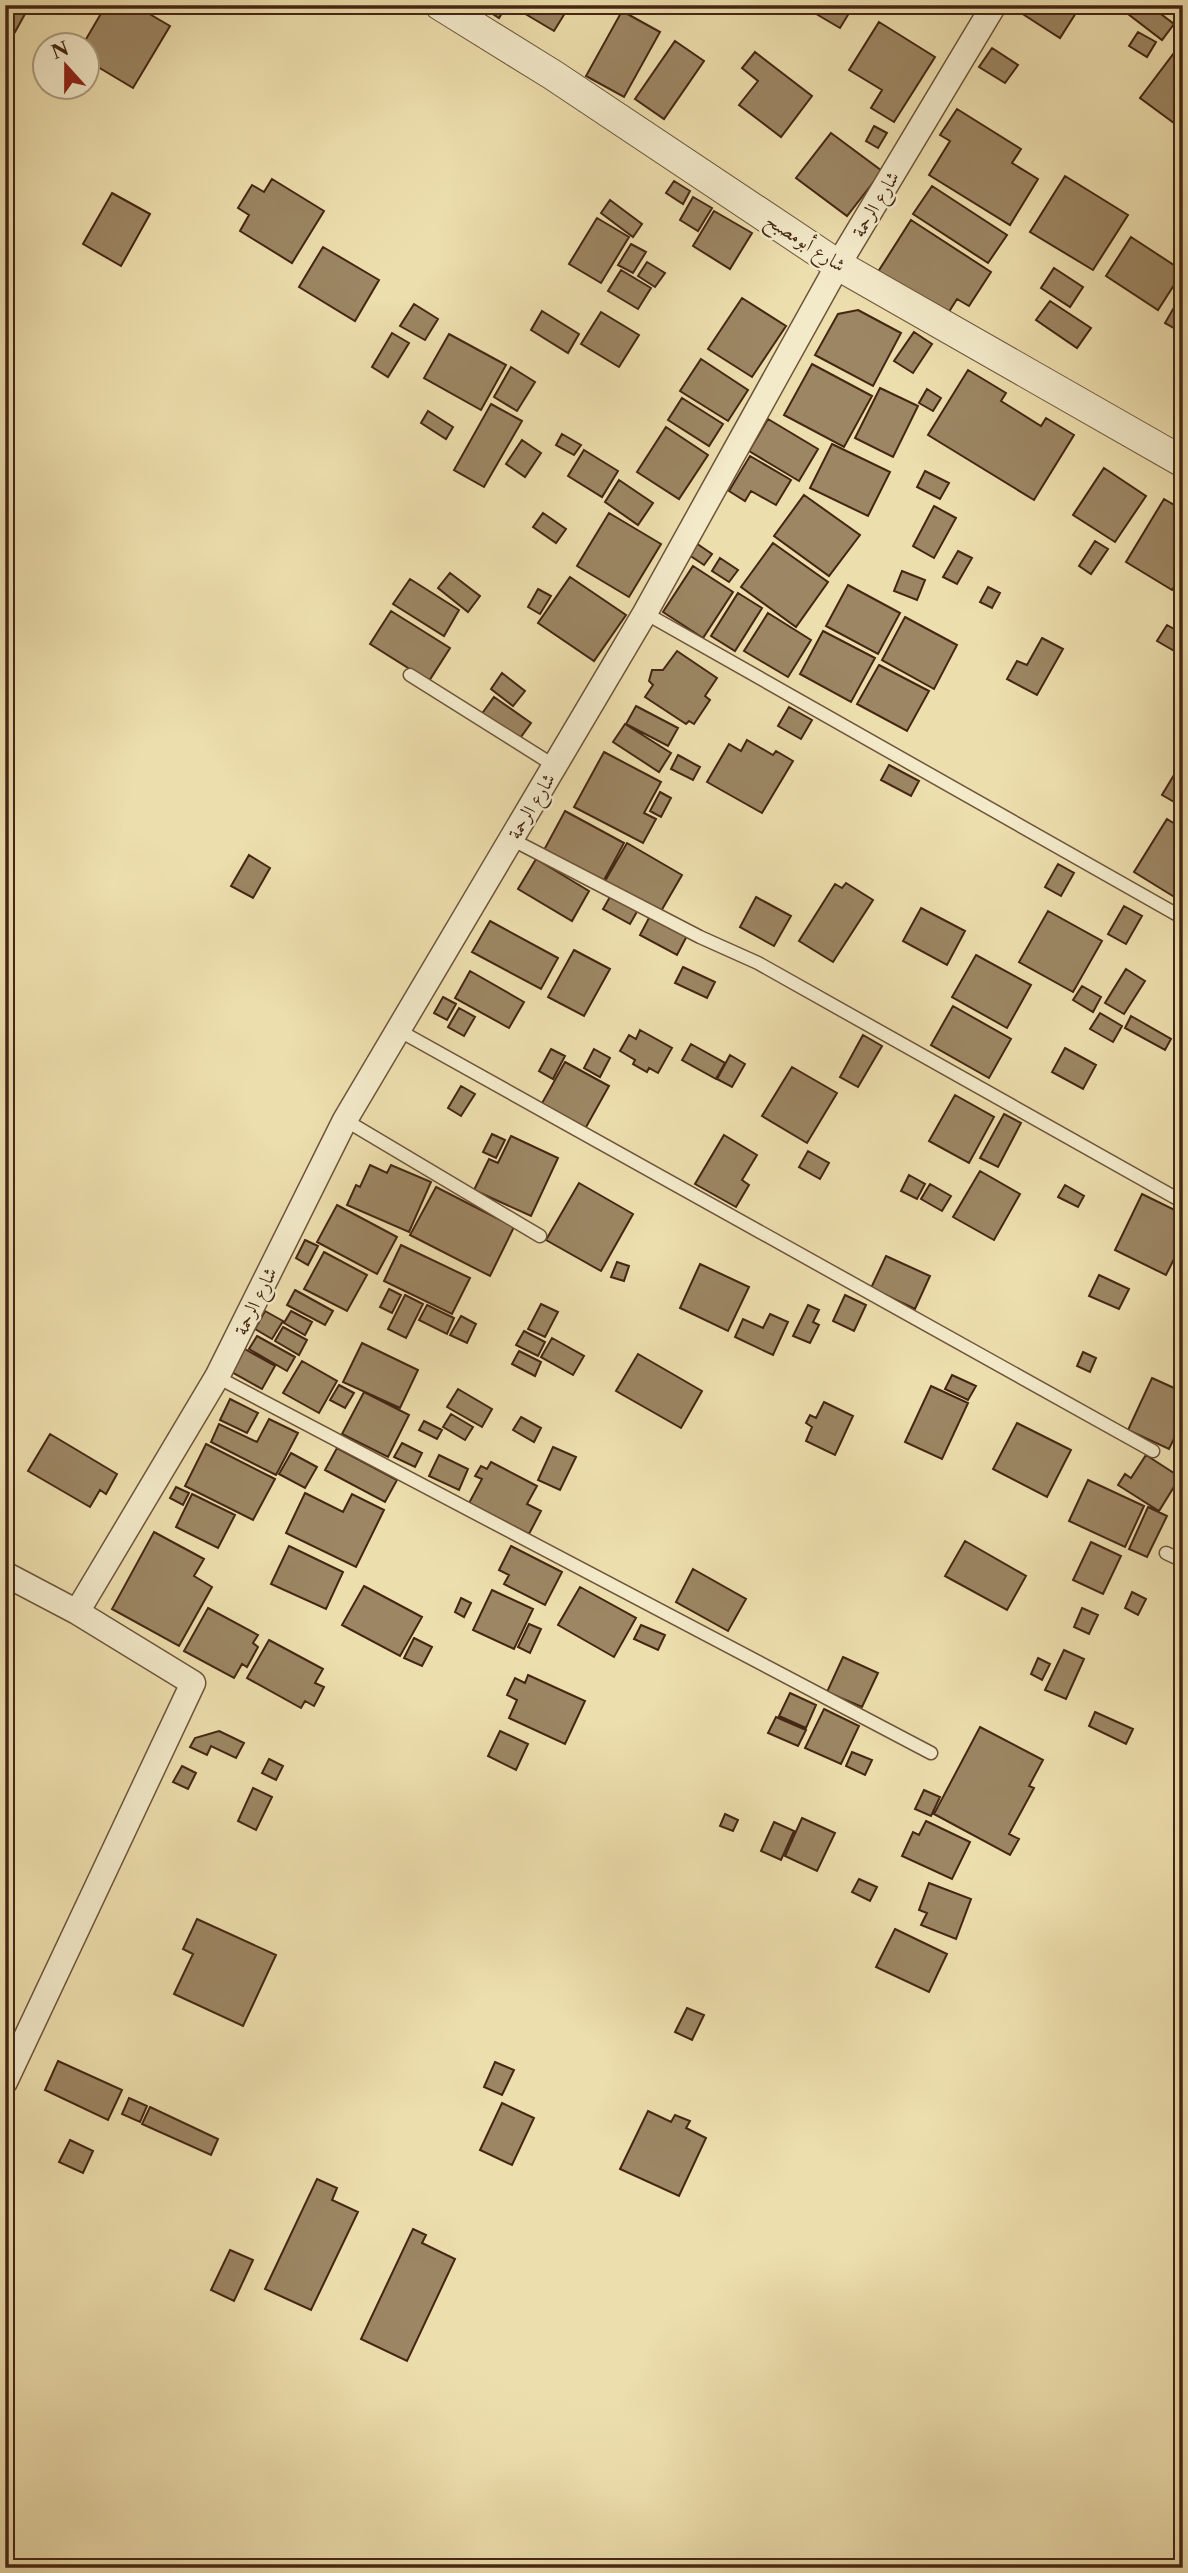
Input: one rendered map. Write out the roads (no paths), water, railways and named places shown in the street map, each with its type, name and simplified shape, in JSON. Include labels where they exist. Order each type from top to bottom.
[{"type":"street","name":"شارع أبومصبح","points":[[440,5],[553,75],[838,265],[1183,462]]},
{"type":"street","name":"شارع الرحمة","points":[[77,1612],[218,1377],[345,1120],[645,613],[838,265],[994,5]]},
{"type":"street","points":[[5,1574],[77,1612],[192,1683],[5,2082]]},
{"type":"lane","points":[[645,613],[1183,918]]},
{"type":"lane","points":[[410,675],[555,766]]},
{"type":"lane","points":[[511,839],[700,937],[758,963],[1183,1202]]},
{"type":"lane","points":[[398,1030],[1153,1451]]},
{"type":"lane","points":[[345,1120],[540,1236]]},
{"type":"lane","points":[[218,1377],[930,1753]]},
{"type":"lane","points":[[1166,1553],[1183,1561]]}]
